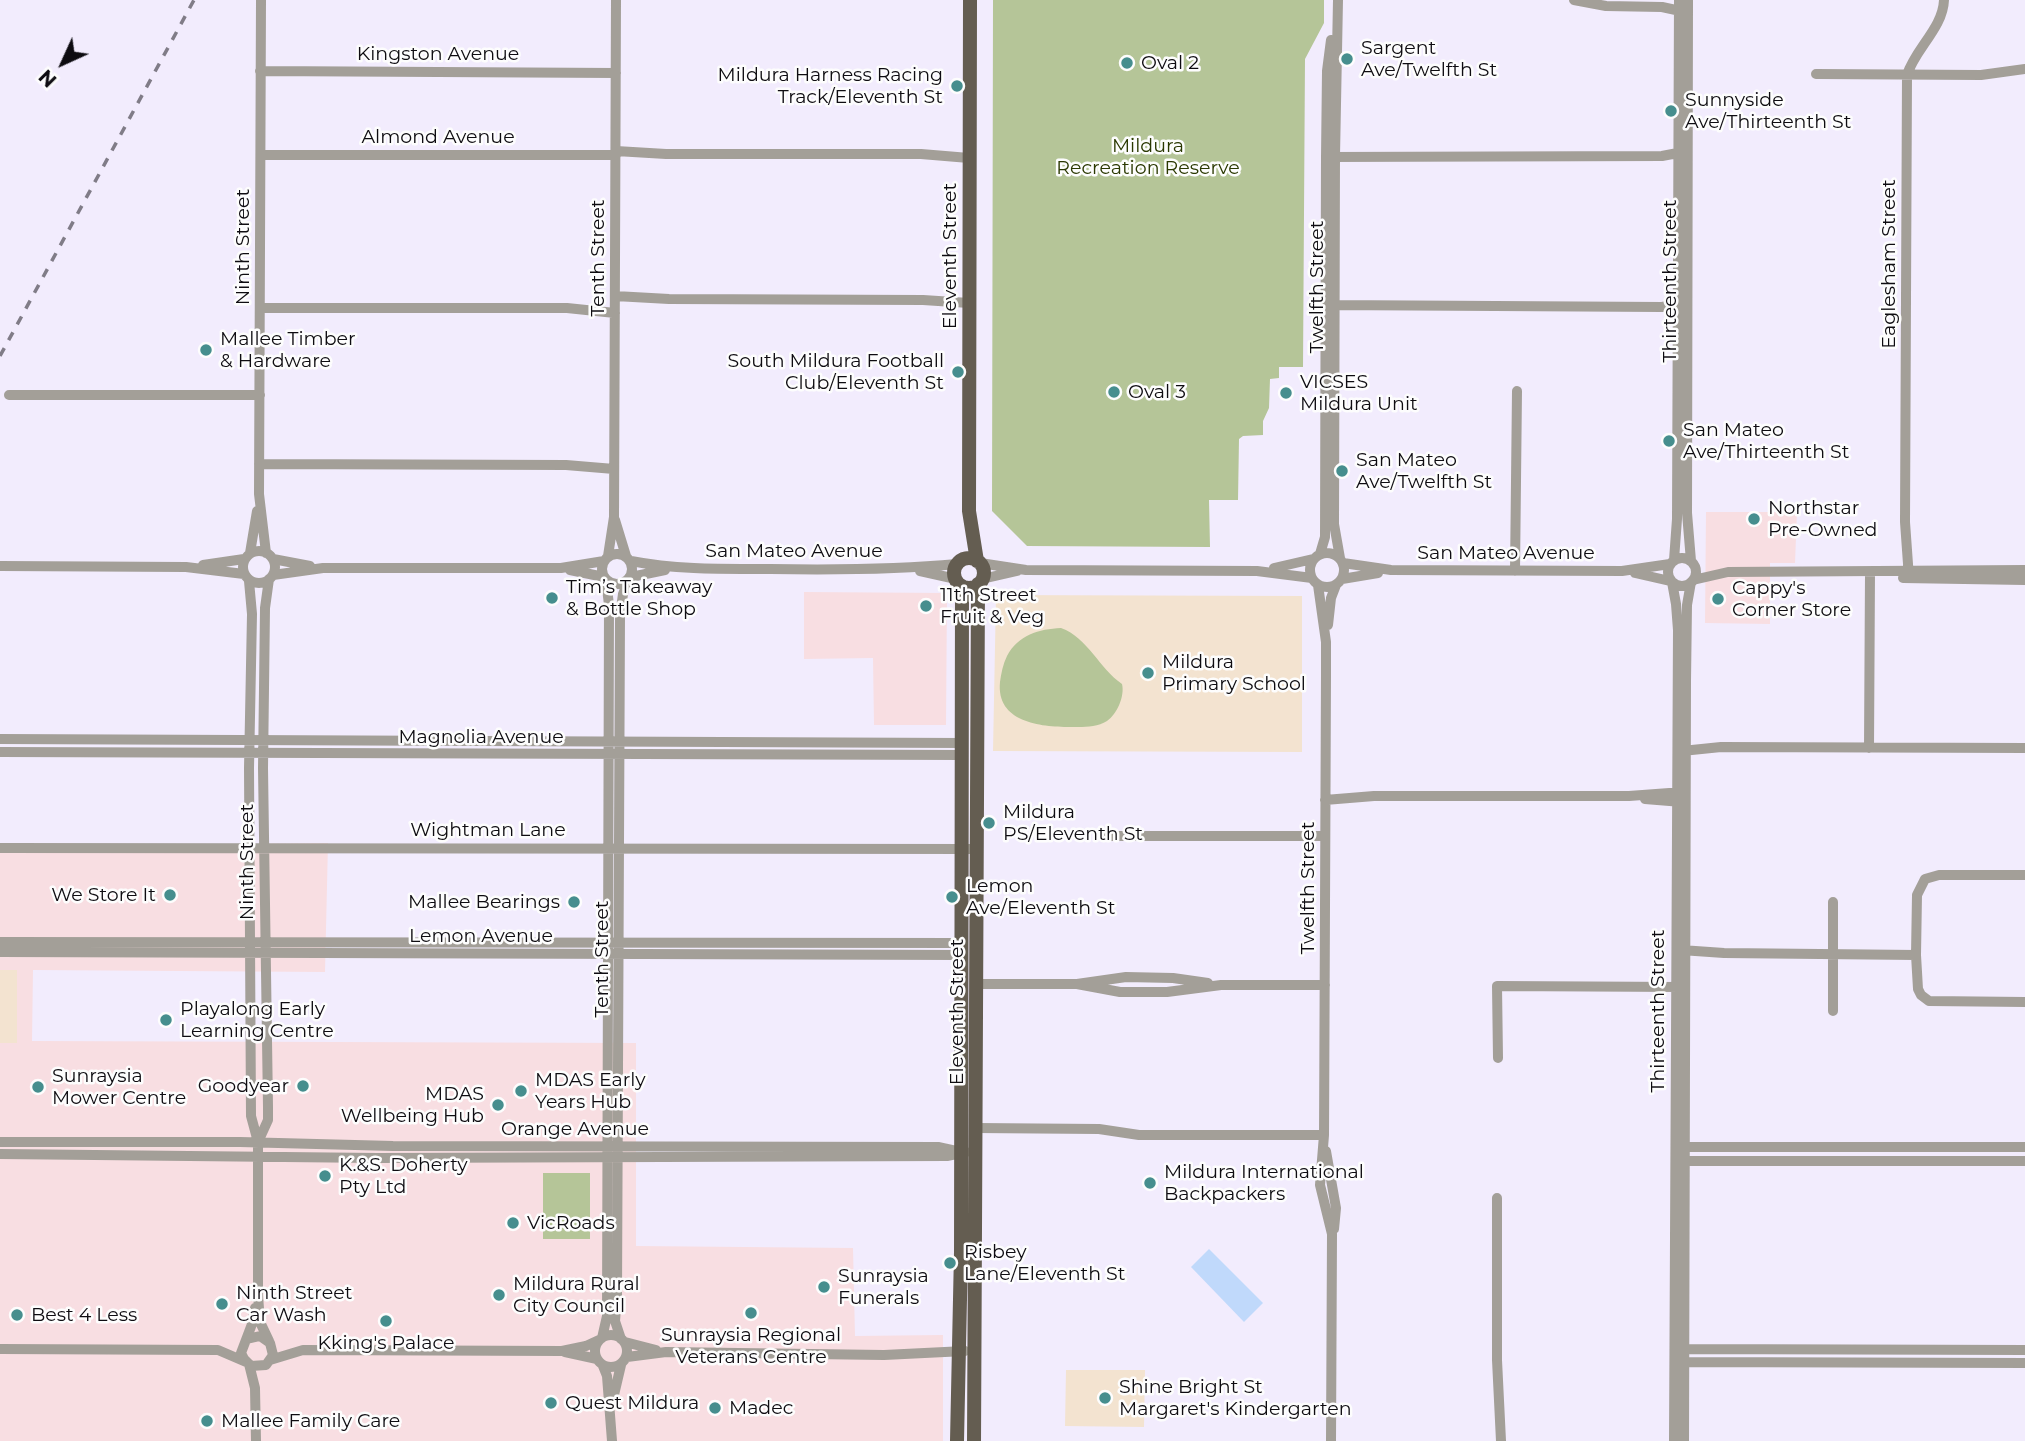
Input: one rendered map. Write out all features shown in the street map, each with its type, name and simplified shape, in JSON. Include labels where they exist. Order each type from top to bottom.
[{"type":"main road","name":"Eleventh Street","points":[[957,1441],[958,1352],[968,1152],[976,1128],[976,950],[962,749],[959,572],[969,511],[970,0]]},
{"type":"main road","name":"Eleventh Street","points":[[969,511],[979,562]]},
{"type":"main road","points":[[969,558],[979,562],[983,571],[980,581],[970,587],[959,572],[969,558]]},
{"type":"main road","name":"Eleventh Street","points":[[974,1441],[975,1351],[961,949],[978,748],[980,581]]},
{"type":"main road","points":[[962,749],[978,748]]},
{"type":"main road","points":[[961,949],[976,950]]},
{"type":"street","name":"Ninth Street","points":[[247,556],[259,494],[260,464],[261,0]]},
{"type":"street","name":"Tenth Street","points":[[606,559],[614,517],[616,0]]},
{"type":"street","name":"Twelfth Street","points":[[1338,0],[1338,16],[1328,57],[1334,524],[1341,560]]},
{"type":"street","points":[[1574,0],[1606,6],[1662,7],[1684,4]]},
{"type":"street","name":"Eaglesham Street","points":[[1905,574],[1907,75],[1941,15],[1944,0]]},
{"type":"street","name":"Thirteenth Street","points":[[1684,4],[1683,307],[1687,513],[1692,563]]},
{"type":"street","points":[[1816,74],[1990,74],[2025,69]]},
{"type":"street","name":"Kingston Avenue","points":[[260,71],[616,73]]},
{"type":"street","name":"Almond Avenue","points":[[261,155],[970,155]]},
{"type":"street","points":[[1330,157],[1683,157]]},
{"type":"street","points":[[260,308],[567,308],[669,299],[969,300]]},
{"type":"street","name":"Twelfth Street","points":[[1317,557],[1324,542],[1325,529],[1330,305]]},
{"type":"street","points":[[1330,305],[1683,307]]},
{"type":"street","name":"Thirteenth Street","points":[[1672,562],[1677,532],[1683,307]]},
{"type":"street","points":[[1516,571],[1517,391]]},
{"type":"street","points":[[9,395],[260,395]]},
{"type":"street","points":[[260,464],[614,465]]},
{"type":"street","name":"Ninth Street","points":[[259,494],[270,556]]},
{"type":"street","name":"Tenth Street","points":[[614,517],[628,558]]},
{"type":"street","points":[[186,567],[261,551],[270,556],[323,568]]},
{"type":"street","points":[[0,566],[186,567],[246,577],[260,583],[271,577],[323,568],[561,568],[606,559],[617,553],[628,558],[632,572],[630,578],[620,584],[561,568]]},
{"type":"street","points":[[979,562],[1026,570],[1257,571],[1298,564],[1330,553],[1341,560],[1339,582],[1327,587],[1315,582],[1257,571]]},
{"type":"street","points":[[246,577],[247,556]]},
{"type":"street","points":[[270,556],[271,577]]},
{"type":"street","points":[[1315,582],[1310,569],[1317,557]]},
{"type":"street","name":"San Mateo Avenue","points":[[628,558],[675,568],[914,569],[959,572]]},
{"type":"street","points":[[1728,572],[1692,581],[1684,586],[1671,581],[1667,572],[1672,562],[1683,558],[1692,563],[1728,572],[1870,573],[2025,580]]},
{"type":"street","points":[[605,578],[602,569],[606,559]]},
{"type":"street","name":"San Mateo Avenue","points":[[1341,560],[1391,570],[1516,571],[1622,571],[1672,562]]},
{"type":"street","points":[[1692,563],[1696,572],[1692,581]]},
{"type":"street","name":"San Mateo Avenue","points":[[630,578],[675,568]]},
{"type":"street","points":[[980,581],[1026,570]]},
{"type":"street","name":"San Mateo Avenue","points":[[1339,582],[1391,570]]},
{"type":"street","points":[[1905,574],[2025,570]]},
{"type":"street","name":"San Mateo Avenue","points":[[1622,571],[1671,581]]},
{"type":"street","points":[[1869,748],[1870,573]]},
{"type":"street","name":"Ninth Street","points":[[246,577],[251,614],[251,1116],[258,1142],[260,1322],[270,1342]]},
{"type":"street","name":"Ninth Street","points":[[258,1142],[268,1120],[264,740],[265,608],[271,577]]},
{"type":"street","name":"Tenth Street","points":[[605,578],[614,741],[613,848],[607,948],[615,1321],[623,1341],[624,1361],[611,1416]]},
{"type":"street","name":"Tenth Street","points":[[614,741],[620,611],[630,578]]},
{"type":"street","name":"Thirteenth Street","points":[[1671,581],[1678,630],[1681,747],[1679,1362],[1674,1441]]},
{"type":"street","name":"Thirteenth Street","points":[[1681,747],[1687,605],[1692,581]]},
{"type":"street","name":"Twelfth Street","points":[[1315,582],[1326,642]]},
{"type":"street","name":"Twelfth Street","points":[[1331,1441],[1332,1234],[1336,1208],[1324,1135],[1326,642],[1331,598],[1339,582]]},
{"type":"street","name":"Magnolia Avenue","points":[[0,739],[852,742],[962,749]]},
{"type":"street","points":[[18,739],[18,752]]},
{"type":"street","points":[[48,739],[48,752]]},
{"type":"street","points":[[79,739],[79,752]]},
{"type":"street","points":[[110,752],[111,740]]},
{"type":"street","points":[[141,740],[141,752]]},
{"type":"street","points":[[174,740],[174,753]]},
{"type":"street","points":[[205,740],[205,753]]},
{"type":"street","points":[[311,740],[311,754]]},
{"type":"street","points":[[341,740],[342,754]]},
{"type":"street","points":[[372,741],[372,754]]},
{"type":"street","points":[[404,741],[404,755]]},
{"type":"street","points":[[435,741],[435,755]]},
{"type":"street","points":[[465,755],[466,741]]},
{"type":"street","points":[[498,741],[499,755]]},
{"type":"street","points":[[527,741],[527,755]]},
{"type":"street","points":[[560,741],[560,755]]},
{"type":"street","points":[[666,755],[667,741]]},
{"type":"street","points":[[697,741],[697,755]]},
{"type":"street","points":[[729,741],[729,755]]},
{"type":"street","points":[[760,742],[760,755]]},
{"type":"street","points":[[807,742],[807,755]]},
{"type":"street","points":[[852,742],[852,755]]},
{"type":"street","points":[[899,743],[899,755]]},
{"type":"street","points":[[1681,747],[2025,748]]},
{"type":"street","name":"Magnolia Avenue","points":[[0,752],[899,755],[962,749]]},
{"type":"street","points":[[1326,796],[1681,797]]},
{"type":"street","points":[[1102,836],[1325,836]]},
{"type":"street","name":"Wightman Lane","points":[[0,848],[970,849]]},
{"type":"street","name":"Tenth Street","points":[[612,1441],[607,1376],[595,1348],[607,1317],[619,948],[613,848]]},
{"type":"street","points":[[2025,875],[1939,875],[1925,879],[1917,895],[1916,955],[1918,989],[1921,995],[1929,1000],[2025,1002]]},
{"type":"street","points":[[1833,902],[1833,1011]]},
{"type":"street","name":"Lemon Avenue","points":[[0,942],[250,948]]},
{"type":"street","name":"Lemon Avenue","points":[[0,952],[250,948],[961,949]]},
{"type":"street","points":[[1680,954],[1916,955]]},
{"type":"street","points":[[976,984],[1077,984],[1126,977],[1167,978],[1221,985],[1325,985]]},
{"type":"street","points":[[1498,1058],[1497,986],[1681,987]]},
{"type":"street","points":[[976,1128],[1091,1129],[1139,1135],[1324,1135]]},
{"type":"street","name":"Orange Avenue","points":[[0,1142],[258,1142],[947,1156],[968,1152]]},
{"type":"street","points":[[27,1154],[28,1142]]},
{"type":"street","points":[[146,1143],[146,1155]]},
{"type":"street","points":[[1680,1147],[2025,1147]]},
{"type":"street","name":"Orange Avenue","points":[[0,1154],[258,1156],[612,1151]]},
{"type":"street","points":[[1680,1161],[2025,1161]]},
{"type":"street","points":[[1497,1198],[1497,1360],[1502,1441]]},
{"type":"street","name":"Ninth Street","points":[[246,1339],[258,1295]]},
{"type":"street","points":[[0,1349],[218,1350],[233,1347],[257,1335],[270,1342],[303,1350],[562,1351],[612,1368],[624,1361],[666,1352],[821,1355],[975,1351]]},
{"type":"street","points":[[562,1351],[612,1335],[623,1341],[666,1352]]},
{"type":"street","points":[[246,1339],[242,1353],[255,1393],[256,1441]]},
{"type":"street","points":[[255,1393],[270,1361],[273,1350],[270,1342]]},
{"type":"street","points":[[1679,1349],[2025,1350]]},
{"type":"street","points":[[218,1350],[261,1367],[270,1361],[303,1350]]},
{"type":"street","points":[[1679,1362],[2025,1363]]},
{"type":"street","name":"Thirteenth Street","points":[[1679,1362],[1684,1441]]},
{"type":"shaded area","points":[[1706,512],[1797,512],[1795,563],[1770,563],[1770,624],[1705,623]]},
{"type":"shaded area","points":[[804,592],[947,593],[946,725],[874,725],[873,658],[804,659]]},
{"type":"shaded area","name":"Mildura Primary School","points":[[996,595],[1302,596],[1302,752],[993,751]]},
{"type":"shaded area","points":[[328,843],[325,972],[33,970],[32,1041],[636,1043],[636,1246],[853,1248],[855,1336],[943,1335],[943,1441],[0,1441],[0,1043],[17,1043],[17,971],[0,970],[0,847]]},
{"type":"shaded area","points":[[0,970],[17,970],[17,1043],[0,1043]]},
{"type":"shaded area","name":"Shine Bright St Margaret's Kindergarten","points":[[1066,1370],[1145,1370],[1144,1427],[1065,1426]]},
{"type":"green space","name":"Mildura Recreation Reserve","points":[[993,0],[1324,0],[1324,23],[1305,59],[1303,367],[1279,367],[1279,378],[1270,379],[1269,408],[1263,421],[1263,435],[1243,436],[1239,439],[1238,500],[1209,500],[1210,547],[1027,546],[992,511]]},
{"type":"green space","points":[[1061,628],[1079,639],[1122,684],[1117,709],[1111,718],[1103,723],[1084,727],[1046,726],[1022,720],[1005,706],[1000,682],[1004,662],[1012,649],[1030,634]]},
{"type":"green space","points":[[543,1173],[590,1173],[590,1239],[543,1239]]},
{"type":"water","points":[[1209,1249],[1263,1303],[1244,1322],[1191,1267]]},
{"type":"railway","points":[[0,356],[194,0]]},
{"type":"place","name":"Sargent Ave/Twelfth St","points":[[1347,59]]},
{"type":"place","name":"Oval 2","points":[[1127,63]]},
{"type":"place","name":"Mildura Harness Racing Track/Eleventh St","points":[[957,86]]},
{"type":"place","name":"Sunnyside Ave/Thirteenth St","points":[[1671,111]]},
{"type":"place","name":"Mallee Timber & Hardware","points":[[206,350]]},
{"type":"place","name":"South Mildura Football Club/Eleventh St","points":[[958,372]]},
{"type":"place","name":"Oval 3","points":[[1114,392]]},
{"type":"place","name":"VICSES Mildura Unit","points":[[1286,393]]},
{"type":"place","name":"San Mateo Ave/Thirteenth St","points":[[1669,441]]},
{"type":"place","name":"San Mateo Ave/Twelfth St","points":[[1342,471]]},
{"type":"place","name":"Northstar Pre-Owned","points":[[1754,519]]},
{"type":"place","name":"Tim’s Takeaway & Bottle Shop","points":[[552,598]]},
{"type":"place","name":"Cappy's Corner Store","points":[[1718,599]]},
{"type":"place","name":"11th Street Fruit & Veg","points":[[926,606]]},
{"type":"place","name":"Mildura Primary School","points":[[1148,673]]},
{"type":"place","name":"Mildura PS/Eleventh St","points":[[989,823]]},
{"type":"place","name":"We Store It","points":[[170,895]]},
{"type":"place","name":"Lemon Ave/Eleventh St","points":[[952,897]]},
{"type":"place","name":"Mallee Bearings","points":[[574,902]]},
{"type":"place","name":"Playalong Early Learning Centre","points":[[166,1020]]},
{"type":"place","name":"Goodyear","points":[[303,1086]]},
{"type":"place","name":"Sunraysia Mower Centre","points":[[38,1087]]},
{"type":"place","name":"MDAS Early Years Hub","points":[[521,1091]]},
{"type":"place","name":"MDAS Wellbeing Hub","points":[[498,1105]]},
{"type":"place","name":"K.&S. Doherty Pty Ltd","points":[[325,1176]]},
{"type":"place","name":"Mildura International Backpackers","points":[[1150,1183]]},
{"type":"place","name":"VicRoads","points":[[513,1223]]},
{"type":"place","name":"Risbey Lane/Eleventh St","points":[[950,1263]]},
{"type":"place","name":"Sunraysia Funerals","points":[[824,1287]]},
{"type":"place","name":"Mildura Rural City Council","points":[[499,1295]]},
{"type":"place","name":"Ninth Street Car Wash","points":[[222,1304]]},
{"type":"place","name":"Sunraysia Regional Veterans Centre","points":[[751,1313]]},
{"type":"place","name":"Best 4 Less","points":[[17,1315]]},
{"type":"place","name":"Kking's Palace","points":[[386,1321]]},
{"type":"place","name":"Shine Bright St Margaret's Kindergarten","points":[[1105,1398]]},
{"type":"place","name":"Quest Mildura","points":[[551,1403]]},
{"type":"place","name":"Madec","points":[[715,1408]]},
{"type":"place","name":"Mallee Family Care","points":[[207,1421]]}]
